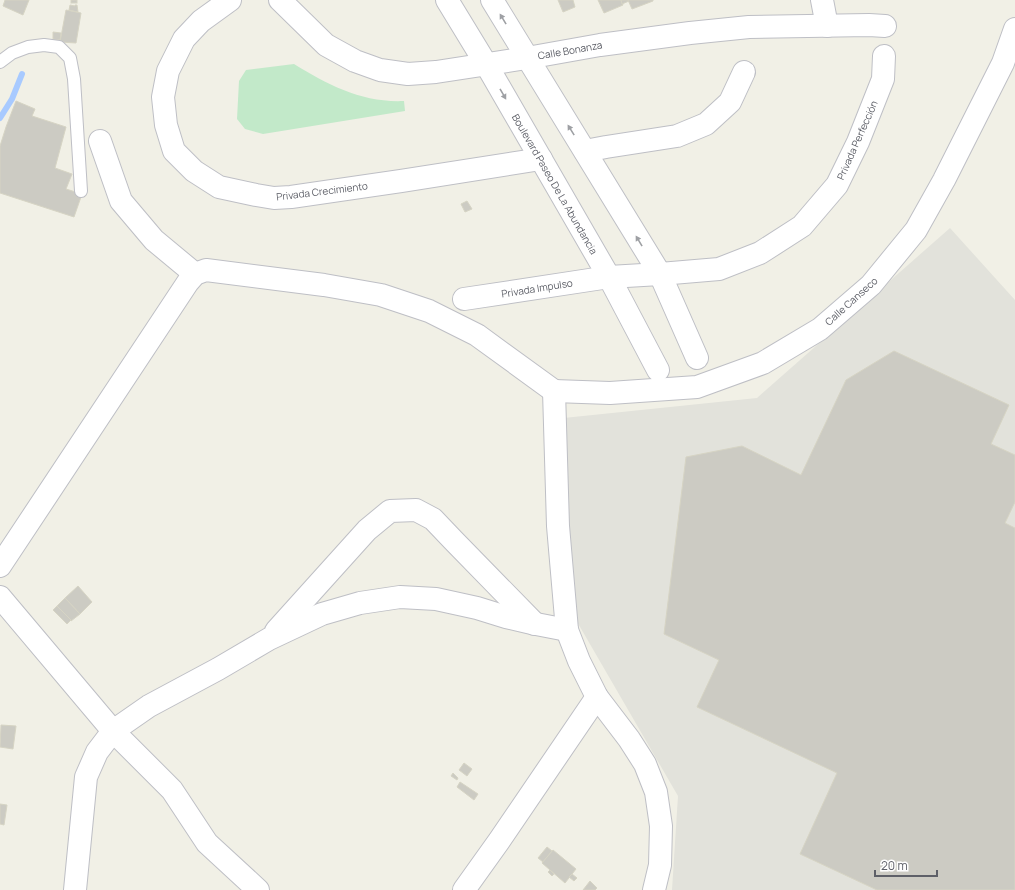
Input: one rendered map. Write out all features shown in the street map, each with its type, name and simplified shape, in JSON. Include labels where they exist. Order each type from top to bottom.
[{"type":"street","name":"Privada Crecimiento","points":[[230,0],[200,21],[184,39],[168,71],[163,97],[166,125],[174,151],[194,171],[219,187],[274,198],[291,197],[541,159]]},
{"type":"street","name":"Calle Bonanza","points":[[280,0],[326,45],[355,61],[380,70],[408,74],[436,72],[527,58],[600,44],[749,27],[885,26]]},
{"type":"street","name":"Boulevard Paseo De La Abundancia","points":[[447,0],[486,64],[609,277],[658,370]]},
{"type":"street","points":[[492,0],[660,274],[697,358]]},
{"type":"street","points":[[822,0],[827,26]]},
{"type":"street","name":"Calle Canseco","points":[[554,391],[610,393],[697,387],[763,363],[820,329],[871,285],[916,230],[1009,63],[1015,29]]},
{"type":"street","name":"Privada Perfección","points":[[609,277],[719,268],[760,253],[802,226],[837,185],[858,142],[883,79],[884,56]]},
{"type":"street","points":[[585,151],[677,136],[706,124],[730,102],[744,72]]},
{"type":"street","points":[[100,141],[121,202],[154,240],[195,274]]},
{"type":"street","points":[[0,566],[188,282],[195,274],[206,270],[324,285],[382,295],[429,311],[477,335],[554,391],[558,526],[567,630],[579,661],[597,696],[629,739],[645,764],[656,792],[661,826],[660,865],[654,890]]},
{"type":"street","name":"Privada Impulso","points":[[464,299],[609,277]]},
{"type":"street","points":[[269,639],[367,530],[390,511],[416,510],[433,519],[536,624]]},
{"type":"street","points":[[0,597],[113,731],[172,790],[207,843],[249,885]]},
{"type":"street","points":[[75,890],[86,777],[98,752],[113,731],[149,706],[218,669],[269,639],[322,614],[360,603],[400,597],[436,599],[478,608],[506,617],[567,630]]},
{"type":"street","points":[[464,890],[597,696]]},
{"type":"lane","points":[[0,62],[17,51],[28,47],[44,45],[58,47],[70,58],[74,79],[81,191]]},
{"type":"shaded area","points":[[950,228],[1015,300],[1015,890],[672,890],[678,796],[576,620],[554,419],[757,398]]},
{"type":"green space","points":[[294,64],[320,79],[360,96],[389,101],[404,101],[405,111],[263,134],[245,129],[237,119],[239,81],[246,70]]},
{"type":"building","points":[[5,0],[29,0],[23,15],[3,6]]},
{"type":"building","points":[[71,0],[77,0],[77,3],[71,3]]},
{"type":"building","points":[[558,0],[573,0],[575,7],[563,12]]},
{"type":"building","points":[[598,0],[621,0],[623,5],[604,13]]},
{"type":"building","points":[[621,0],[628,0],[629,1],[622,4]]},
{"type":"building","points":[[628,0],[653,0],[653,1],[632,9]]},
{"type":"building","points":[[70,5],[77,5],[78,12],[69,10]]},
{"type":"building","points":[[66,10],[81,13],[76,43],[60,42]]},
{"type":"building","points":[[53,32],[61,33],[60,40],[53,39]]},
{"type":"building","points":[[16,101],[35,109],[32,116],[66,127],[55,168],[72,174],[66,189],[82,194],[74,217],[0,193],[0,146]]},
{"type":"building","points":[[467,201],[472,209],[465,212],[461,204]]},
{"type":"building","points":[[894,351],[1009,405],[991,444],[1015,455],[1015,502],[1005,523],[1015,528],[1015,890],[877,890],[800,854],[837,773],[697,707],[719,660],[664,634],[686,457],[742,446],[801,475],[846,380]]},
{"type":"building","points":[[78,586],[92,602],[80,614],[65,598]]},
{"type":"building","points":[[65,598],[80,614],[71,621],[57,606]]},
{"type":"building","points":[[57,606],[71,620],[67,624],[53,610]]},
{"type":"building","points":[[1,725],[16,726],[13,749],[0,747]]},
{"type":"building","points":[[464,763],[472,769],[467,776],[459,770]]},
{"type":"building","points":[[453,773],[458,778],[457,780],[451,776]]},
{"type":"building","points":[[460,782],[478,794],[474,800],[457,787]]},
{"type":"building","points":[[0,804],[7,805],[4,825],[0,824]]},
{"type":"building","points":[[547,847],[552,851],[543,862],[538,858]]},
{"type":"building","points":[[553,850],[576,869],[565,883],[542,863]]},
{"type":"building","points":[[550,870],[554,874],[552,876],[548,872]]},
{"type":"building","points":[[572,874],[577,878],[574,881],[569,877]]},
{"type":"building","points":[[590,881],[597,888],[595,890],[583,890]]},
{"type":"waterway","points":[[0,118],[12,99],[22,74]]}]
